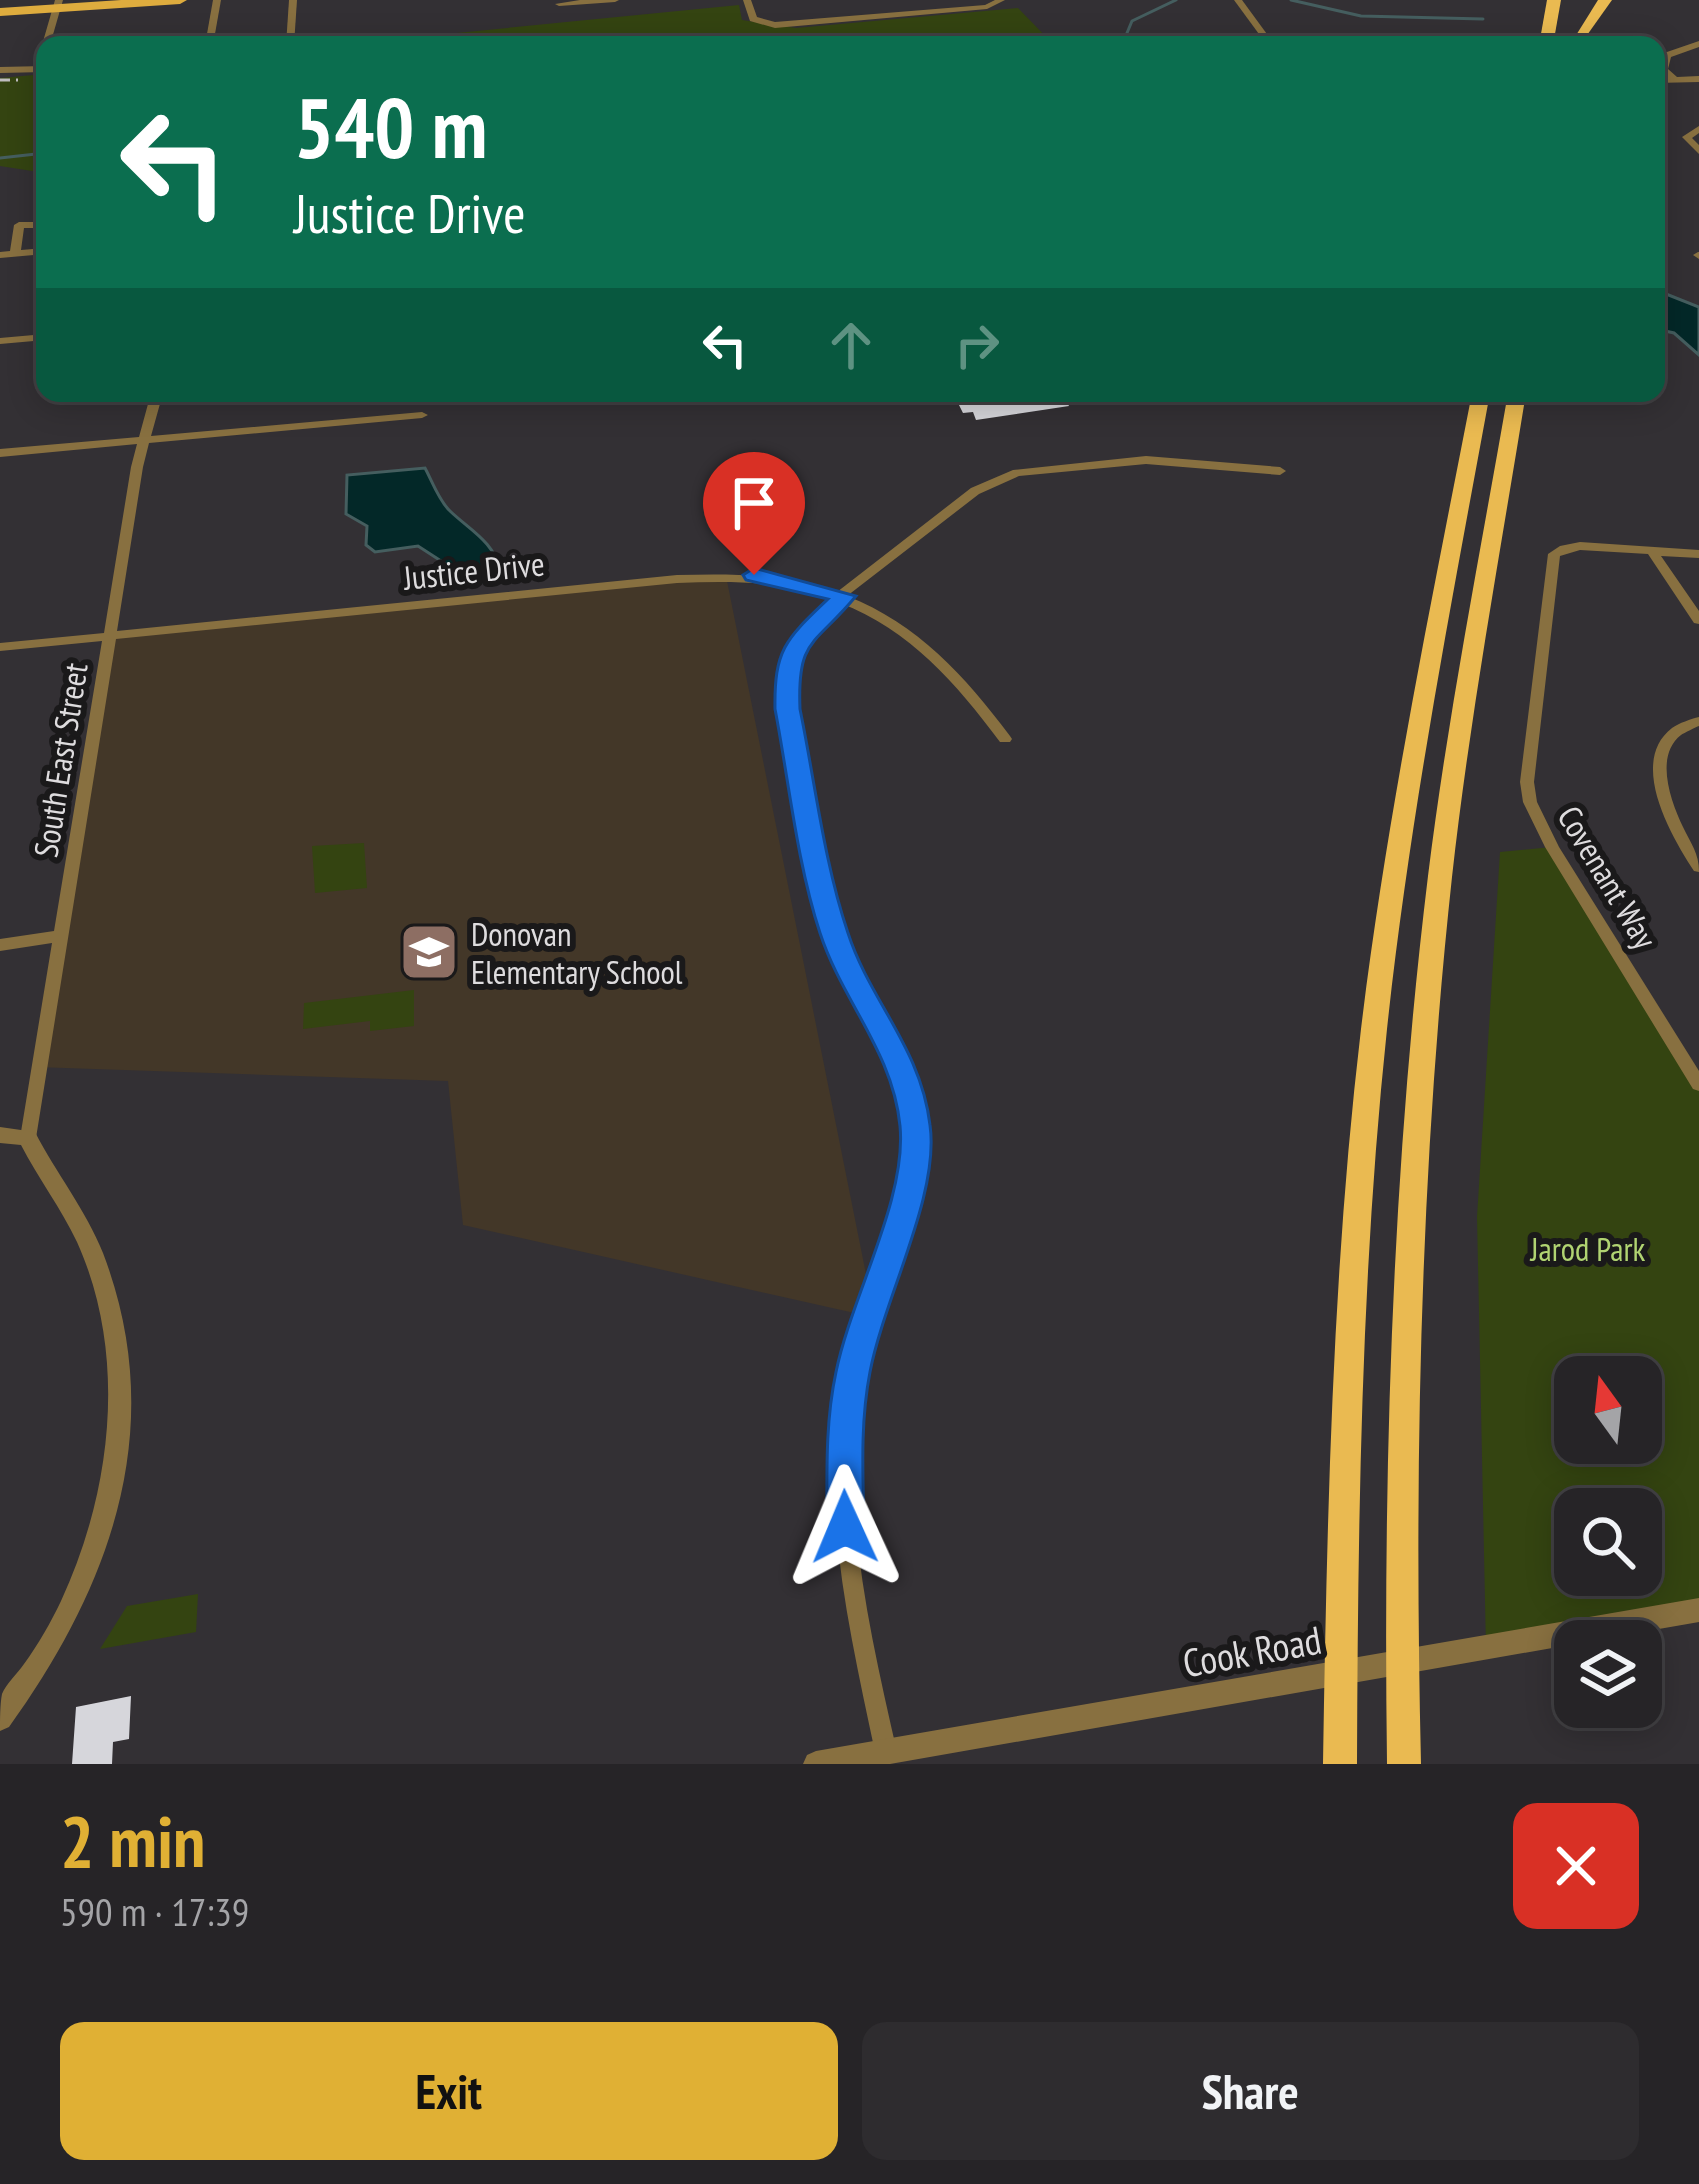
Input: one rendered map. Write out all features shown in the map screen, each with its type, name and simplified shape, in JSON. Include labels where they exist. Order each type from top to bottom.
[{"type":"highway","points":[[1535,36],[1536,0]]},
{"type":"highway","points":[[1548,36],[1555,0]]},
{"type":"highway","points":[[1576,36],[1580,0]]},
{"type":"highway","points":[[1580,36],[1605,0]]},
{"type":"highway","points":[[1340,1764],[1351,1338],[1372,1044],[1404,810],[1479,402]]},
{"type":"highway","points":[[1404,1764],[1411,1245],[1428,996],[1454,782],[1515,402]]},
{"type":"main road","points":[[0,12],[58,4],[180,0]]},
{"type":"street","points":[[211,36],[217,0]]},
{"type":"street","points":[[291,36],[293,0]]},
{"type":"street","points":[[561,17],[558,2],[615,0]]},
{"type":"street","points":[[747,0],[752,17],[762,23],[987,7],[1001,0]]},
{"type":"street","points":[[1238,0],[1264,36]]},
{"type":"street","points":[[49,36],[58,4]]},
{"type":"street","points":[[1665,64],[1667,55],[1699,44]]},
{"type":"street","points":[[0,70],[36,69]]},
{"type":"street","points":[[1665,70],[1675,80]]},
{"type":"street","points":[[1665,80],[1699,79]]},
{"type":"street","points":[[1699,129],[1688,137],[1699,151]]},
{"type":"street","points":[[15,254],[20,225],[36,225]]},
{"type":"street","points":[[0,255],[36,252]]},
{"type":"street","points":[[0,340],[36,338]]},
{"type":"street","name":"South East Street","points":[[28,1138],[108,637],[156,402]]},
{"type":"street","points":[[0,453],[422,415]]},
{"type":"street","points":[[886,1752],[848,1546],[845,1435],[871,1300],[913,1181],[915,1126],[894,1046],[834,935],[787,709],[786,671],[795,644],[844,596],[975,491],[1001,478],[1146,460],[1280,471]]},
{"type":"street","name":"Covenant Way","points":[[1654,555],[1565,545],[1554,554],[1527,770],[1530,802],[1552,847],[1699,1085]]},
{"type":"street","points":[[1654,555],[1699,554]]},
{"type":"street","points":[[1654,555],[1699,620]]},
{"type":"street","name":"Justice Drive","points":[[0,647],[725,576],[792,580],[844,596],[931,656],[1005,739]]},
{"type":"street","points":[[1699,721],[1673,731],[1662,760],[1667,815],[1699,867]]},
{"type":"street","points":[[0,945],[58,936]]},
{"type":"street","points":[[0,1135],[28,1138],[79,1226],[102,1284],[120,1444],[102,1540],[85,1582],[35,1670],[0,1718]]},
{"type":"street","name":"Cook Road","points":[[817,1764],[1699,1610]]},
{"type":"shaded area","name":"Donovan Elementary School","points":[[726,576],[871,1299],[868,1316],[463,1225],[448,1081],[36,1067],[108,637]]},
{"type":"green space","points":[[739,5],[742,20],[796,28],[1018,8],[1045,36],[426,36]]},
{"type":"green space","points":[[36,75],[36,172],[0,166],[0,78]]},
{"type":"green space","points":[[364,843],[367,888],[315,893],[312,846]]},
{"type":"green space","name":"Jarod Park","points":[[1552,847],[1699,1082],[1699,1610],[1643,1620],[1554,1620],[1554,1636],[1486,1648],[1477,1217],[1500,852]]},
{"type":"green space","points":[[414,990],[414,1026],[370,1031],[370,1021],[303,1029],[304,1003]]},
{"type":"green space","points":[[198,1594],[196,1632],[100,1649],[127,1606]]},
{"type":"water","points":[[1665,294],[1699,307],[1699,355],[1665,331]]},
{"type":"water","points":[[425,468],[446,507],[493,552],[501,571],[492,581],[475,583],[418,546],[375,552],[366,545],[367,526],[346,514],[347,475]]},
{"type":"building","points":[[958,402],[1067,402],[1069,406],[976,420],[973,412],[963,413]]},
{"type":"building","points":[[131,1696],[129,1739],[113,1742],[112,1764],[72,1764],[76,1707]]},
{"type":"waterway","points":[[1126,36],[1132,21],[1176,0]]},
{"type":"waterway","points":[[1291,0],[1361,16],[1483,19]]},
{"type":"waterway","points":[[0,158],[36,154]]},
{"type":"railway","points":[[0,80],[18,80]]},
{"type":"place","name":"Donovan Elementary School","points":[[429,952]]},
{"type":"route","points":[[754,575],[811,584],[844,596],[795,644],[786,671],[787,709],[834,935],[856,985],[894,1046],[915,1126],[913,1181],[877,1281],[853,1372],[845,1435],[845,1527]]}]
